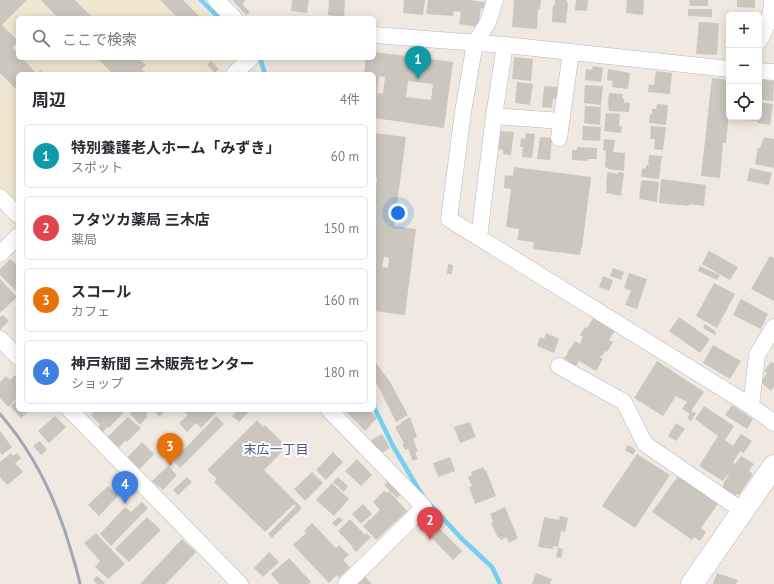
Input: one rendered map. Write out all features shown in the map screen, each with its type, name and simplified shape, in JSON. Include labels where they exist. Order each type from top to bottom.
[{"type":"street","points":[[216,0],[232,16]]},
{"type":"street","points":[[495,0],[488,22],[475,43],[463,112],[449,219],[751,406],[774,423]]},
{"type":"street","points":[[762,35],[772,6],[772,0]]},
{"type":"street","points":[[376,35],[505,45],[726,69]]},
{"type":"street","points":[[479,237],[494,116],[505,45]]},
{"type":"street","points":[[559,138],[571,52]]},
{"type":"street","points":[[236,72],[249,60]]},
{"type":"street","points":[[762,71],[774,72]]},
{"type":"street","points":[[494,116],[561,121]]},
{"type":"street","points":[[0,197],[16,213]]},
{"type":"street","points":[[0,254],[16,238]]},
{"type":"street","points":[[751,406],[757,355],[774,327]]},
{"type":"street","points":[[0,339],[16,355]]},
{"type":"street","points":[[559,366],[624,402],[645,444],[743,511]]},
{"type":"street","points":[[72,412],[240,584]]},
{"type":"street","points":[[330,412],[424,507],[346,584]]},
{"type":"street","points":[[692,584],[743,511],[767,489],[774,466]]},
{"type":"shaded area","points":[[0,0],[193,0],[208,16],[16,16],[16,60],[234,60],[222,72],[16,72],[16,204],[0,188]]},
{"type":"building","points":[[0,0],[27,0],[2,25],[16,39],[16,43],[12,48],[16,52],[16,60],[24,60],[35,72],[16,72],[16,89],[0,73]]},
{"type":"building","points":[[41,0],[75,0],[91,16],[56,16]]},
{"type":"building","points":[[160,0],[183,0],[199,16],[176,16]]},
{"type":"building","points":[[246,0],[242,4],[250,12],[246,15],[233,1]]},
{"type":"building","points":[[292,0],[309,0],[307,13],[291,11]]},
{"type":"building","points":[[329,0],[345,0],[344,16],[328,15]]},
{"type":"building","points":[[404,0],[425,0],[423,15],[403,13]]},
{"type":"building","points":[[428,0],[468,0],[485,2],[484,9],[481,8],[478,27],[459,24],[461,12],[454,11],[453,16],[426,14]]},
{"type":"building","points":[[514,0],[541,0],[540,9],[538,9],[537,29],[512,27]]},
{"type":"building","points":[[555,0],[567,0],[566,23],[552,22],[553,5],[555,6]]},
{"type":"building","points":[[576,0],[588,0],[587,11],[575,10]]},
{"type":"building","points":[[627,0],[644,0],[643,15],[626,13]]},
{"type":"building","points":[[689,0],[708,0],[708,6],[690,6]]},
{"type":"building","points":[[737,0],[755,0],[755,8],[737,7]]},
{"type":"building","points":[[688,9],[712,9],[712,17],[688,16]]},
{"type":"building","points":[[699,22],[719,23],[717,55],[696,54]]},
{"type":"building","points":[[376,52],[453,62],[444,128],[376,118],[376,72],[364,72],[366,60],[376,60]],"holes":[[[379,76],[385,77],[383,94],[377,93]],[[408,81],[433,84],[431,100],[406,97]]]},
{"type":"building","points":[[514,57],[533,59],[531,81],[512,79]]},
{"type":"building","points":[[99,60],[141,60],[146,65],[142,69],[144,72],[111,72]]},
{"type":"building","points":[[211,61],[219,69],[214,72],[207,65]]},
{"type":"building","points":[[593,66],[603,68],[601,82],[585,80],[586,69],[592,70]]},
{"type":"building","points":[[608,69],[630,73],[628,89],[612,87],[613,81],[607,80]]},
{"type":"building","points":[[656,71],[672,73],[670,94],[648,92],[649,84],[654,85]]},
{"type":"building","points":[[712,78],[726,80],[726,120],[728,120],[726,143],[723,143],[720,178],[701,176]]},
{"type":"building","points":[[762,79],[774,81],[773,101],[762,100]]},
{"type":"building","points":[[517,82],[533,84],[530,105],[515,103]]},
{"type":"building","points":[[585,85],[603,86],[601,105],[584,103]]},
{"type":"building","points":[[544,86],[558,87],[557,99],[553,99],[552,108],[542,107]]},
{"type":"building","points":[[609,93],[623,94],[622,98],[624,99],[624,102],[630,103],[629,112],[609,111]]},
{"type":"building","points":[[762,102],[773,104],[770,125],[758,123],[757,121],[744,120],[762,120]]},
{"type":"building","points":[[657,104],[668,105],[666,125],[649,123],[650,114],[652,115],[652,109],[656,109]]},
{"type":"building","points":[[585,106],[601,107],[600,125],[584,123]]},
{"type":"building","points":[[606,113],[620,114],[619,126],[622,126],[621,133],[604,131]]},
{"type":"building","points":[[583,126],[601,127],[600,141],[582,140]]},
{"type":"building","points":[[651,126],[666,127],[663,150],[654,149],[655,139],[650,139]]},
{"type":"building","points":[[499,131],[514,132],[511,155],[503,154],[503,150],[497,149]]},
{"type":"building","points":[[376,133],[406,137],[394,226],[416,229],[405,315],[376,311]],"holes":[[[384,257],[389,258],[388,268],[382,267]]]},
{"type":"building","points":[[526,133],[535,134],[532,158],[522,157],[523,147],[520,147],[521,138],[525,139]]},
{"type":"building","points":[[540,137],[552,138],[550,160],[537,159]]},
{"type":"building","points":[[764,137],[774,139],[774,168],[755,164],[758,148],[760,148]]},
{"type":"building","points":[[604,139],[615,140],[613,152],[625,153],[624,171],[608,169],[605,167],[606,151],[603,150]]},
{"type":"building","points":[[577,147],[597,148],[597,159],[588,159],[587,161],[572,160],[572,150],[577,150]]},
{"type":"building","points":[[649,155],[662,156],[659,179],[641,177],[642,169],[646,168],[646,165],[649,165]]},
{"type":"building","points":[[514,167],[591,177],[580,255],[533,249],[534,242],[517,240],[519,229],[506,227],[511,189],[504,188],[505,175],[513,176]]},
{"type":"building","points":[[750,168],[772,173],[769,185],[747,181]]},
{"type":"building","points":[[608,172],[618,174],[618,172],[624,173],[621,196],[606,193]]},
{"type":"building","points":[[661,179],[706,185],[704,206],[659,203]]},
{"type":"building","points":[[641,181],[659,182],[657,202],[639,199]]},
{"type":"building","points":[[709,251],[738,267],[730,280],[702,264]]},
{"type":"building","points":[[770,256],[774,258],[774,301],[751,289]]},
{"type":"building","points":[[10,259],[16,264],[16,291],[0,275],[0,269]]},
{"type":"building","points":[[448,264],[453,265],[452,274],[447,274]]},
{"type":"building","points":[[700,266],[720,275],[717,280],[698,271]]},
{"type":"building","points":[[613,268],[624,272],[621,280],[610,276]]},
{"type":"building","points":[[629,273],[647,279],[637,309],[625,305],[631,291],[624,288]]},
{"type":"building","points":[[603,276],[613,280],[609,291],[599,287]]},
{"type":"building","points":[[0,279],[16,296],[16,298],[1,312]]},
{"type":"building","points":[[714,283],[735,294],[717,328],[696,316]]},
{"type":"building","points":[[741,299],[768,314],[761,329],[733,315]]},
{"type":"building","points":[[3,315],[9,321],[0,330],[0,317]]},
{"type":"building","points":[[595,315],[616,329],[609,340],[613,342],[607,352],[605,351],[602,356],[599,356],[603,359],[596,371],[579,361],[575,367],[564,358],[575,341],[582,345],[580,343],[583,337],[580,335],[585,327],[587,328]]},
{"type":"building","points":[[679,317],[710,339],[700,353],[669,331]]},
{"type":"building","points":[[705,324],[714,330],[716,333],[715,335],[703,328]]},
{"type":"building","points":[[546,333],[559,339],[554,353],[537,346],[540,337],[544,339]]},
{"type":"building","points":[[713,345],[741,361],[730,379],[703,363]]},
{"type":"building","points":[[657,361],[704,392],[691,411],[696,413],[691,421],[687,418],[690,414],[682,409],[687,402],[676,396],[663,416],[634,398]]},
{"type":"building","points":[[771,362],[774,363],[774,386],[771,391],[761,382],[767,373],[764,371]]},
{"type":"building","points":[[376,363],[390,382],[408,415],[396,422],[376,382]]},
{"type":"building","points":[[15,375],[16,399],[8,407],[0,398],[0,382],[6,376],[10,380]]},
{"type":"building","points":[[16,401],[16,412],[28,412],[21,418],[10,406]]},
{"type":"building","points":[[732,405],[753,419],[747,429],[725,415]]},
{"type":"building","points":[[704,406],[734,426],[725,440],[733,446],[741,434],[752,441],[744,453],[740,451],[733,463],[735,464],[741,456],[754,464],[749,471],[753,474],[739,495],[737,494],[735,497],[722,488],[729,473],[723,481],[699,466],[718,436],[695,419]]},
{"type":"building","points":[[94,412],[123,413],[109,428],[107,427],[103,432],[98,428],[100,425],[91,415]]},
{"type":"building","points":[[132,412],[148,412],[146,414],[148,416],[140,425],[130,414]]},
{"type":"building","points":[[155,412],[164,412],[160,417]]},
{"type":"building","points":[[185,412],[216,413],[201,428],[196,423],[187,432],[179,423],[188,415]]},
{"type":"building","points":[[236,412],[248,412],[239,422],[232,416]]},
{"type":"building","points":[[346,412],[371,412],[377,418],[365,431]]},
{"type":"building","points":[[55,416],[66,427],[49,443],[38,431]]},
{"type":"building","points":[[216,416],[224,424],[180,468],[173,461]]},
{"type":"building","points":[[128,417],[141,428],[127,442],[126,440],[117,449],[106,438]]},
{"type":"building","points":[[410,417],[417,437],[413,439],[418,451],[415,452],[418,459],[413,461],[408,449],[405,450],[402,444],[404,444],[395,427]]},
{"type":"building","points":[[257,420],[263,427],[265,425],[286,446],[283,449],[284,450],[264,470],[302,508],[272,538],[268,534],[296,506],[294,504],[265,532],[214,482],[217,479],[207,470]]},
{"type":"building","points":[[470,422],[476,437],[460,443],[454,427]]},
{"type":"building","points":[[676,423],[685,429],[676,441],[668,436]]},
{"type":"building","points":[[0,431],[12,447],[2,455],[0,452]]},
{"type":"building","points":[[382,434],[390,448],[379,455],[371,440]]},
{"type":"building","points":[[40,441],[47,450],[41,455],[33,446]]},
{"type":"building","points":[[142,442],[154,454],[138,471],[126,459]]},
{"type":"building","points":[[628,445],[636,450],[633,455],[625,450]]},
{"type":"building","points":[[333,452],[343,462],[326,480],[316,470]]},
{"type":"building","points":[[11,453],[13,456],[17,453],[21,458],[15,463],[23,472],[7,485],[0,477],[0,462]]},
{"type":"building","points":[[637,454],[670,475],[635,528],[602,506]]},
{"type":"building","points":[[450,457],[455,471],[438,477],[433,463]]},
{"type":"building","points":[[357,459],[372,475],[361,486],[345,471]]},
{"type":"building","points":[[168,466],[177,475],[163,490],[152,481]]},
{"type":"building","points":[[483,467],[485,471],[486,470],[496,496],[475,504],[469,487],[472,486],[468,477],[472,475],[471,472]]},
{"type":"building","points":[[312,472],[323,483],[305,501],[294,489]]},
{"type":"building","points":[[678,476],[718,504],[701,528],[706,532],[700,541],[694,537],[692,540],[652,512]]},
{"type":"building","points":[[187,477],[192,482],[178,495],[173,490]]},
{"type":"building","points":[[338,477],[348,486],[344,492],[333,482]]},
{"type":"building","points":[[389,480],[402,493],[397,498],[384,485]]},
{"type":"building","points":[[332,483],[349,499],[334,516],[316,500]]},
{"type":"building","points":[[108,486],[118,496],[99,516],[88,505]]},
{"type":"building","points":[[384,491],[387,493],[389,491],[407,511],[376,540],[363,526],[380,510],[373,502]]},
{"type":"building","points":[[142,502],[148,508],[111,546],[100,534],[125,507],[131,512]]},
{"type":"building","points":[[363,504],[372,514],[361,524],[352,514]]},
{"type":"building","points":[[505,507],[518,538],[509,543],[506,537],[501,540],[500,537],[498,538],[491,523],[493,522],[490,514]]},
{"type":"building","points":[[560,516],[568,518],[565,532],[561,531],[558,547],[553,546],[553,549],[538,547],[544,517],[559,520]]},
{"type":"building","points":[[147,517],[161,530],[129,562],[115,549]]},
{"type":"building","points":[[339,517],[343,520],[336,527],[332,523]]},
{"type":"building","points":[[350,519],[365,535],[366,533],[371,537],[356,552],[338,531]]},
{"type":"building","points":[[312,523],[336,548],[339,545],[349,555],[343,560],[350,567],[339,578],[337,575],[329,583],[293,545],[306,533],[304,531]]},
{"type":"building","points":[[437,526],[462,551],[453,560],[428,534]]},
{"type":"building","points":[[96,533],[125,564],[108,579],[95,567],[100,561],[84,543]]},
{"type":"building","points":[[182,539],[196,552],[166,584],[140,584]]},
{"type":"building","points":[[558,548],[563,549],[561,558],[556,557]]},
{"type":"building","points":[[269,552],[279,562],[263,577],[254,568]]},
{"type":"building","points":[[289,558],[311,582],[309,584],[279,584],[271,574]]},
{"type":"building","points":[[536,573],[552,579],[550,584],[532,584]]},
{"type":"building","points":[[717,573],[738,580],[736,584],[713,584]]},
{"type":"building","points":[[363,574],[372,584],[354,584]]},
{"type":"building","points":[[97,576],[105,583],[104,584],[97,584],[93,580]]},
{"type":"waterway","points":[[201,0],[217,16]]},
{"type":"waterway","points":[[261,60],[264,72]]},
{"type":"waterway","points":[[376,411],[393,446],[422,495]]},
{"type":"waterway","points":[[428,502],[461,538],[492,567],[500,584]]},
{"type":"railway","points":[[0,414],[24,445],[44,480],[60,517],[80,584]]},
{"type":"place","name":"特別養護老人ホーム「みずき」","points":[[418,79]]},
{"type":"place","name":"スコール","points":[[170,466]]},
{"type":"place","name":"神戸新聞 三木販売センター","points":[[125,504]]},
{"type":"place","name":"フタツカ薬局 三木店","points":[[430,540]]},
{"type":"district","name":"末広一丁目","points":[[276,449]]}]
